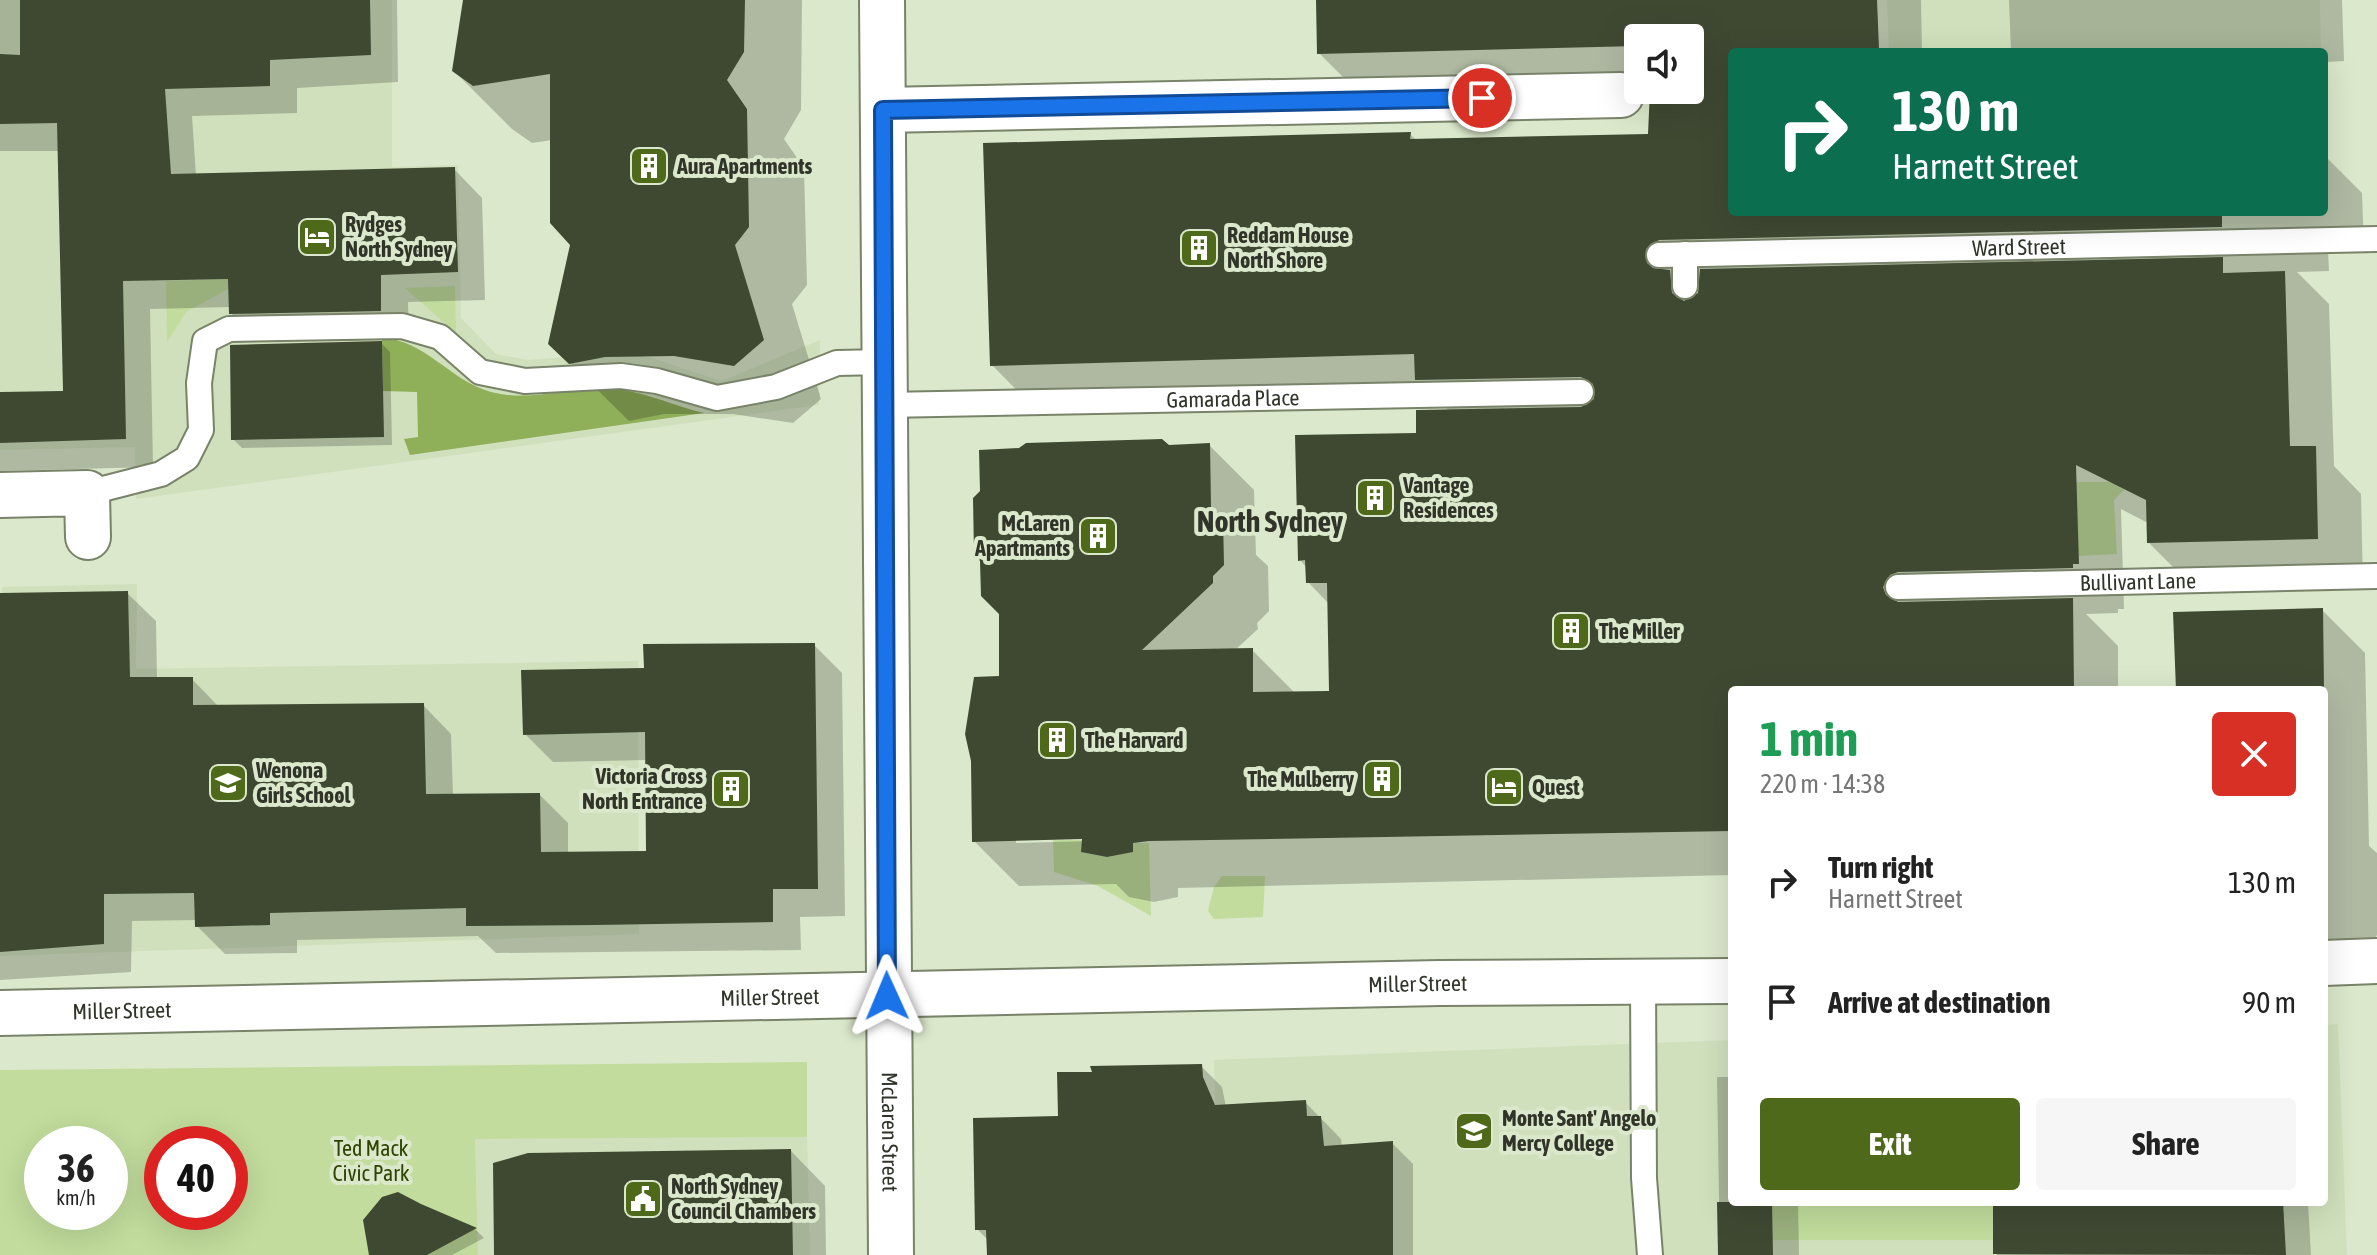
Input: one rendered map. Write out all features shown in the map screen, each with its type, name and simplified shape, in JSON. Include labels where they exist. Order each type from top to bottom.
[{"type":"street","name":"McLaren Street","points":[[882,0],[891,1255]]},
{"type":"street","points":[[883,110],[1621,95]]},
{"type":"street","points":[[0,495],[87,493],[88,537]]},
{"type":"street","points":[[2328,963],[2377,961]]},
{"type":"street","name":"Miller Street","points":[[0,1013],[1440,983],[1728,981]]},
{"type":"lane","name":"Ward Street","points":[[1659,255],[2377,239]]},
{"type":"lane","points":[[1685,254],[1685,286]]},
{"type":"lane","name":"Gamarada Place","points":[[87,493],[161,474],[187,458],[201,430],[199,383],[205,341],[229,329],[402,326],[440,337],[480,372],[525,381],[621,376],[657,381],[717,398],[776,387],[837,363],[884,384],[1581,392]]},
{"type":"lane","name":"Bullivant Lane","points":[[1898,587],[2377,576]]},
{"type":"lane","points":[[1643,982],[1644,1178],[1650,1255]]},
{"type":"shaded area","points":[[0,0],[392,0],[392,167],[458,165],[461,318],[496,354],[528,360],[633,352],[722,381],[820,340],[819,405],[136,499],[135,447],[0,450]]},
{"type":"shaded area","points":[[1887,0],[2320,0],[2321,48],[1889,48]]},
{"type":"shaded area","name":"Wenona Girls School","points":[[137,584],[136,669],[638,661],[639,934],[0,956],[2,587]]},
{"type":"shaded area","name":"Monte Sant' Angelo Mercy College","points":[[2338,1024],[2347,1255],[1219,1255],[1214,1060],[1728,1040],[1728,1206],[2328,1206],[2328,1025]]},
{"type":"shaded area","name":"North Sydney Council Chambers","points":[[807,1137],[810,1255],[478,1255],[475,1139]]},
{"type":"green space","points":[[228,279],[228,289],[186,312],[167,342],[166,281]]},
{"type":"green space","points":[[455,286],[456,333],[405,288]]},
{"type":"green space","points":[[382,338],[412,346],[476,387],[491,392],[519,396],[615,389],[704,413],[410,455],[404,439],[418,437],[417,392],[383,391]]},
{"type":"green space","points":[[2076,482],[2125,482],[2125,489],[2114,500],[2117,554],[2078,556]]},
{"type":"green space","points":[[1053,840],[1082,840],[1082,852],[1107,857],[1133,852],[1133,843],[1149,843],[1151,916],[1098,886],[1054,872]]},
{"type":"green space","points":[[1222,876],[1265,876],[1263,917],[1214,919],[1208,911],[1214,887]]},
{"type":"green space","name":"Ted Mack Civic Park","points":[[807,1062],[807,1137],[475,1139],[478,1255],[0,1255],[0,1070]]},
{"type":"green space","points":[[1772,1206],[1993,1206],[1993,1240],[1773,1240]]},
{"type":"building","points":[[20,0],[370,0],[371,55],[270,60],[270,86],[165,89],[171,174],[455,167],[458,272],[381,275],[381,311],[229,314],[228,279],[123,281],[126,439],[0,443],[0,392],[63,391],[57,123],[0,124],[0,54],[20,55]]},
{"type":"building","name":"Aura Apartments","points":[[463,0],[745,0],[744,52],[727,80],[747,109],[749,227],[735,245],[764,340],[734,366],[674,356],[605,357],[569,364],[548,344],[570,245],[550,223],[550,74],[473,86],[452,71]]},
{"type":"building","points":[[1316,0],[1877,0],[1879,48],[1728,48],[1728,216],[2222,216],[2222,227],[1659,240],[1646,249],[1647,263],[1653,268],[1670,270],[1672,293],[1684,301],[1698,293],[1700,269],[2223,257],[2223,273],[2285,271],[2290,446],[2316,446],[2318,539],[2147,543],[2146,500],[2076,465],[2079,564],[2073,564],[2073,568],[1898,572],[1890,575],[1883,587],[1886,595],[1898,602],[2073,598],[2074,686],[1728,686],[1728,831],[1149,841],[1133,843],[1133,852],[1107,857],[1081,852],[1082,839],[972,842],[971,761],[965,734],[974,677],[999,676],[999,614],[981,596],[980,561],[974,554],[973,498],[980,491],[979,450],[1019,448],[1026,443],[1162,439],[1169,445],[1210,443],[1211,507],[1223,518],[1224,565],[1213,576],[1213,583],[1142,650],[1253,648],[1253,692],[1329,691],[1327,583],[1306,583],[1305,560],[1298,561],[1295,435],[1416,433],[1416,410],[1581,407],[1594,399],[1593,384],[1581,377],[1415,380],[1414,354],[990,366],[983,143],[1411,132],[1410,139],[1648,134],[1649,104],[1704,104],[1704,24],[1624,24],[1624,46],[1317,54]]},
{"type":"building","points":[[382,341],[384,437],[231,440],[230,345]]},
{"type":"building","name":"Wenona Girls School","points":[[128,591],[130,677],[193,677],[193,705],[424,703],[426,794],[540,793],[541,852],[646,851],[645,732],[523,735],[521,670],[644,668],[643,644],[815,643],[818,889],[773,889],[773,922],[466,926],[466,908],[270,913],[270,925],[195,927],[194,893],[104,894],[104,944],[0,952],[0,593]]},
{"type":"building","points":[[2323,608],[2324,686],[2176,686],[2173,612]]},
{"type":"building","points":[[1202,1064],[1203,1077],[1215,1105],[1306,1100],[1307,1116],[1321,1116],[1324,1146],[1393,1141],[1393,1255],[987,1255],[986,1230],[975,1230],[973,1118],[1058,1116],[1057,1072],[1092,1072],[1090,1066]]},
{"type":"building","name":"North Sydney Council Chambers","points":[[791,1149],[793,1255],[494,1255],[493,1163],[528,1153]]},
{"type":"building","points":[[398,1192],[477,1228],[427,1255],[369,1255],[363,1220],[382,1197]]},
{"type":"building","points":[[1717,1202],[1728,1202],[1728,1206],[1772,1206],[1773,1255],[1718,1255]]},
{"type":"building","points":[[1993,1206],[2283,1206],[2286,1255],[1993,1254]]},
{"type":"place","name":"Aura Apartments","points":[[649,166]]},
{"type":"place","name":"Rydges North Sydney","points":[[317,237]]},
{"type":"place","name":"Reddam House North Shore","points":[[1199,248]]},
{"type":"place","name":"Vantage Residences","points":[[1375,498]]},
{"type":"place","name":"McLaren Apartmants","points":[[1098,536]]},
{"type":"place","name":"The Miller","points":[[1571,631]]},
{"type":"place","name":"The Harvard","points":[[1057,740]]},
{"type":"place","name":"The Mulberry","points":[[1382,779]]},
{"type":"place","name":"Wenona Girls School","points":[[228,783]]},
{"type":"place","name":"Quest","points":[[1504,787]]},
{"type":"place","name":"Victoria Cross North Entrance","points":[[731,789]]},
{"type":"place","name":"Monte Sant' Angelo Mercy College","points":[[1474,1131]]},
{"type":"place","name":"North Sydney Council Chambers","points":[[643,1199]]},
{"type":"district","name":"North Sydney","points":[[1270,522]]},
{"type":"route","points":[[887,996],[883,110],[1482,98]]}]
